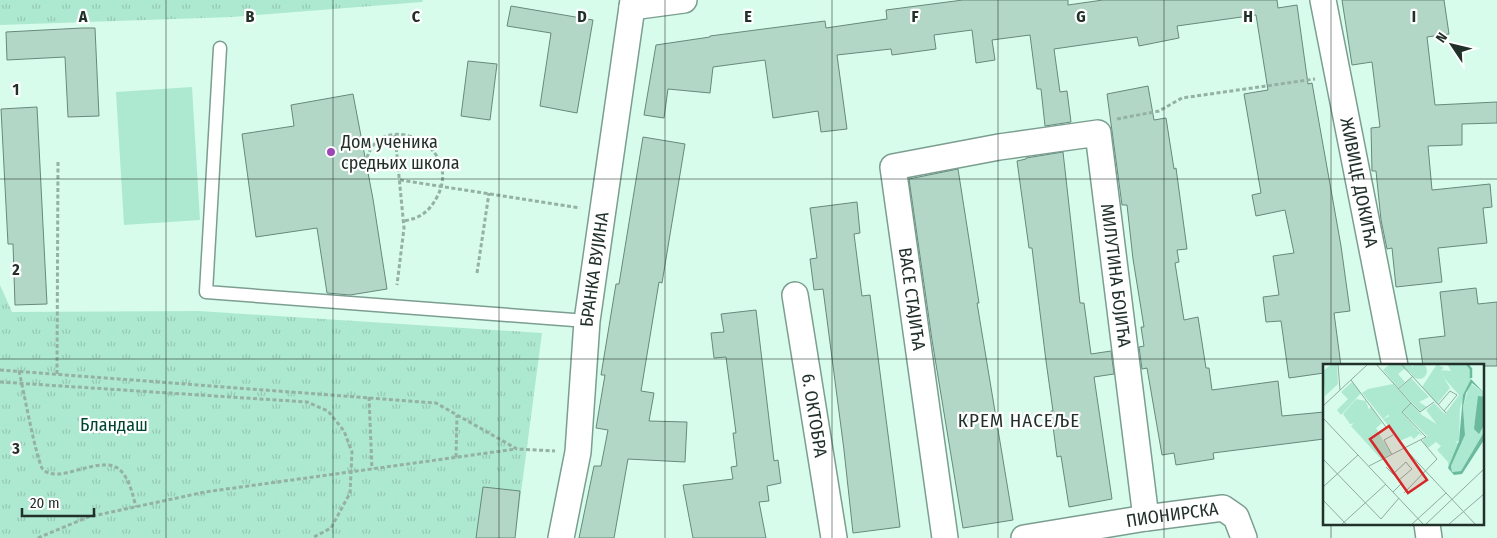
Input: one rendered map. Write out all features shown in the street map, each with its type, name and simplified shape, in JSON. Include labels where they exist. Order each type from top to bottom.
[{"type":"street","points":[[632,4],[684,0]]},
{"type":"street","name":"ЖИВИЦЕ ДОКИЋА","points":[[1322,0],[1395,364]]},
{"type":"street","name":"БРАНКА ВУЈИНА","points":[[561,538],[578,452],[587,322],[632,4]]},
{"type":"street","name":"ВАСЕ СТАЈИЋА","points":[[945,538],[893,167],[999,147],[1098,133]]},
{"type":"street","name":"МИЛУТИНА БОЈИЋА","points":[[1098,133],[1146,518]]},
{"type":"street","name":"6. ОКТОБРА","points":[[795,294],[834,538]]},
{"type":"street","name":"ПИОНИРСКА","points":[[1024,538],[1146,518],[1223,508],[1236,518],[1244,538]]},
{"type":"lane","points":[[220,48],[206,292],[587,322]]},
{"type":"path","points":[[1098,133],[1108,120],[1159,112],[1182,98],[1338,76]]},
{"type":"path","points":[[367,158],[369,152],[378,141],[388,136],[406,134],[426,143],[440,160],[443,174],[442,186],[438,196],[426,213],[415,219],[404,221]]},
{"type":"path","points":[[396,135],[404,221],[397,285]]},
{"type":"path","points":[[57,374],[58,161]]},
{"type":"path","points":[[400,180],[603,212]]},
{"type":"path","points":[[477,273],[489,193]]},
{"type":"path","points":[[0,370],[436,403],[517,449]]},
{"type":"path","points":[[19,371],[34,442],[42,468],[49,473],[59,474],[102,466],[118,468],[126,477],[136,507]]},
{"type":"path","points":[[0,382],[307,402],[328,411],[344,431],[352,452],[350,493],[331,528],[312,538]]},
{"type":"path","points":[[369,397],[372,469]]},
{"type":"path","points":[[456,457],[457,415]]},
{"type":"path","points":[[38,538],[88,518],[205,492],[517,449],[578,452]]},
{"type":"green space","points":[[0,0],[423,0],[422,2],[232,17],[0,25]]},
{"type":"green space","points":[[192,87],[200,220],[124,225],[116,92]]},
{"type":"green space","name":"Бландаш","points":[[0,285],[12,312],[199,311],[542,333],[515,538],[0,538]]},
{"type":"building","points":[[963,0],[1068,0],[1068,5],[1103,0],[1277,0],[1278,8],[1297,5],[1308,84],[1312,83],[1341,246],[1350,311],[1334,313],[1341,364],[1323,364],[1323,373],[1289,378],[1281,321],[1266,322],[1263,297],[1279,295],[1273,256],[1294,253],[1285,210],[1256,216],[1252,195],[1261,193],[1244,94],[1268,90],[1256,15],[1177,26],[1179,38],[1139,46],[1137,37],[1054,49],[1060,92],[1067,91],[1071,122],[1045,126],[1041,89],[1037,89],[1030,35],[992,40],[995,60],[976,63],[972,30],[934,35],[936,49],[892,55],[891,49],[837,55],[847,129],[821,132],[818,111],[773,118],[765,60],[713,67],[710,93],[668,89],[664,118],[644,115],[656,45],[825,21],[826,28],[887,19],[886,10]]},
{"type":"building","points":[[1342,0],[1444,0],[1449,34],[1427,37],[1435,105],[1497,102],[1497,123],[1462,124],[1462,145],[1428,146],[1432,190],[1490,184],[1492,207],[1483,208],[1487,243],[1438,248],[1442,282],[1396,287],[1392,248],[1387,249],[1381,220],[1376,171],[1372,171],[1371,128],[1380,127],[1372,62],[1352,65]]},
{"type":"building","points":[[511,6],[593,20],[577,113],[540,106],[551,33],[507,26]]},
{"type":"building","points":[[95,28],[99,116],[68,117],[65,57],[7,60],[6,32]]},
{"type":"building","points":[[468,61],[497,64],[490,120],[461,116]]},
{"type":"building","points":[[1148,86],[1154,120],[1166,118],[1174,169],[1176,168],[1187,249],[1177,250],[1179,262],[1175,263],[1184,320],[1198,317],[1206,368],[1209,368],[1212,390],[1278,381],[1282,416],[1323,412],[1323,439],[1213,453],[1214,459],[1176,465],[1174,453],[1162,455],[1147,368],[1142,369],[1139,347],[1144,346],[1141,327],[1144,327],[1133,259],[1127,205],[1122,205],[1107,94]]},
{"type":"building","points":[[353,94],[373,199],[387,289],[350,295],[327,293],[317,228],[256,237],[242,134],[294,126],[291,105]]},
{"type":"building","points":[[37,107],[47,304],[15,305],[13,244],[8,244],[1,109]]},
{"type":"building","points":[[643,137],[685,144],[662,283],[659,282],[641,391],[654,393],[649,421],[687,422],[685,462],[628,459],[614,538],[579,538],[594,466],[601,466],[608,430],[596,428],[605,375],[601,375],[616,284],[619,284]]},
{"type":"building","points":[[1063,152],[1080,303],[1084,303],[1091,354],[1111,351],[1114,374],[1094,377],[1112,499],[1069,507],[1061,456],[1057,457],[1032,248],[1029,248],[1017,161]]},
{"type":"building","points":[[958,169],[979,303],[977,303],[1013,520],[963,528],[932,340],[909,179]]},
{"type":"building","points":[[857,202],[860,233],[854,234],[862,296],[870,295],[900,527],[853,533],[823,289],[814,290],[810,259],[817,258],[810,208]]},
{"type":"building","points":[[1476,288],[1478,304],[1497,302],[1497,366],[1484,366],[1484,364],[1423,364],[1419,339],[1445,336],[1440,292]]},
{"type":"building","points":[[756,310],[774,461],[778,460],[781,483],[767,486],[769,501],[759,502],[766,538],[693,538],[683,485],[733,479],[731,467],[737,466],[733,433],[736,433],[726,357],[714,358],[711,333],[724,332],[721,314]]},
{"type":"building","points":[[483,487],[520,491],[515,538],[476,538]]},
{"type":"place","name":"Дом ученика средњих школа","points":[[331,152]]},
{"type":"district","name":"КРЕМ НАСЕЉЕ","points":[[1019,420]]}]
